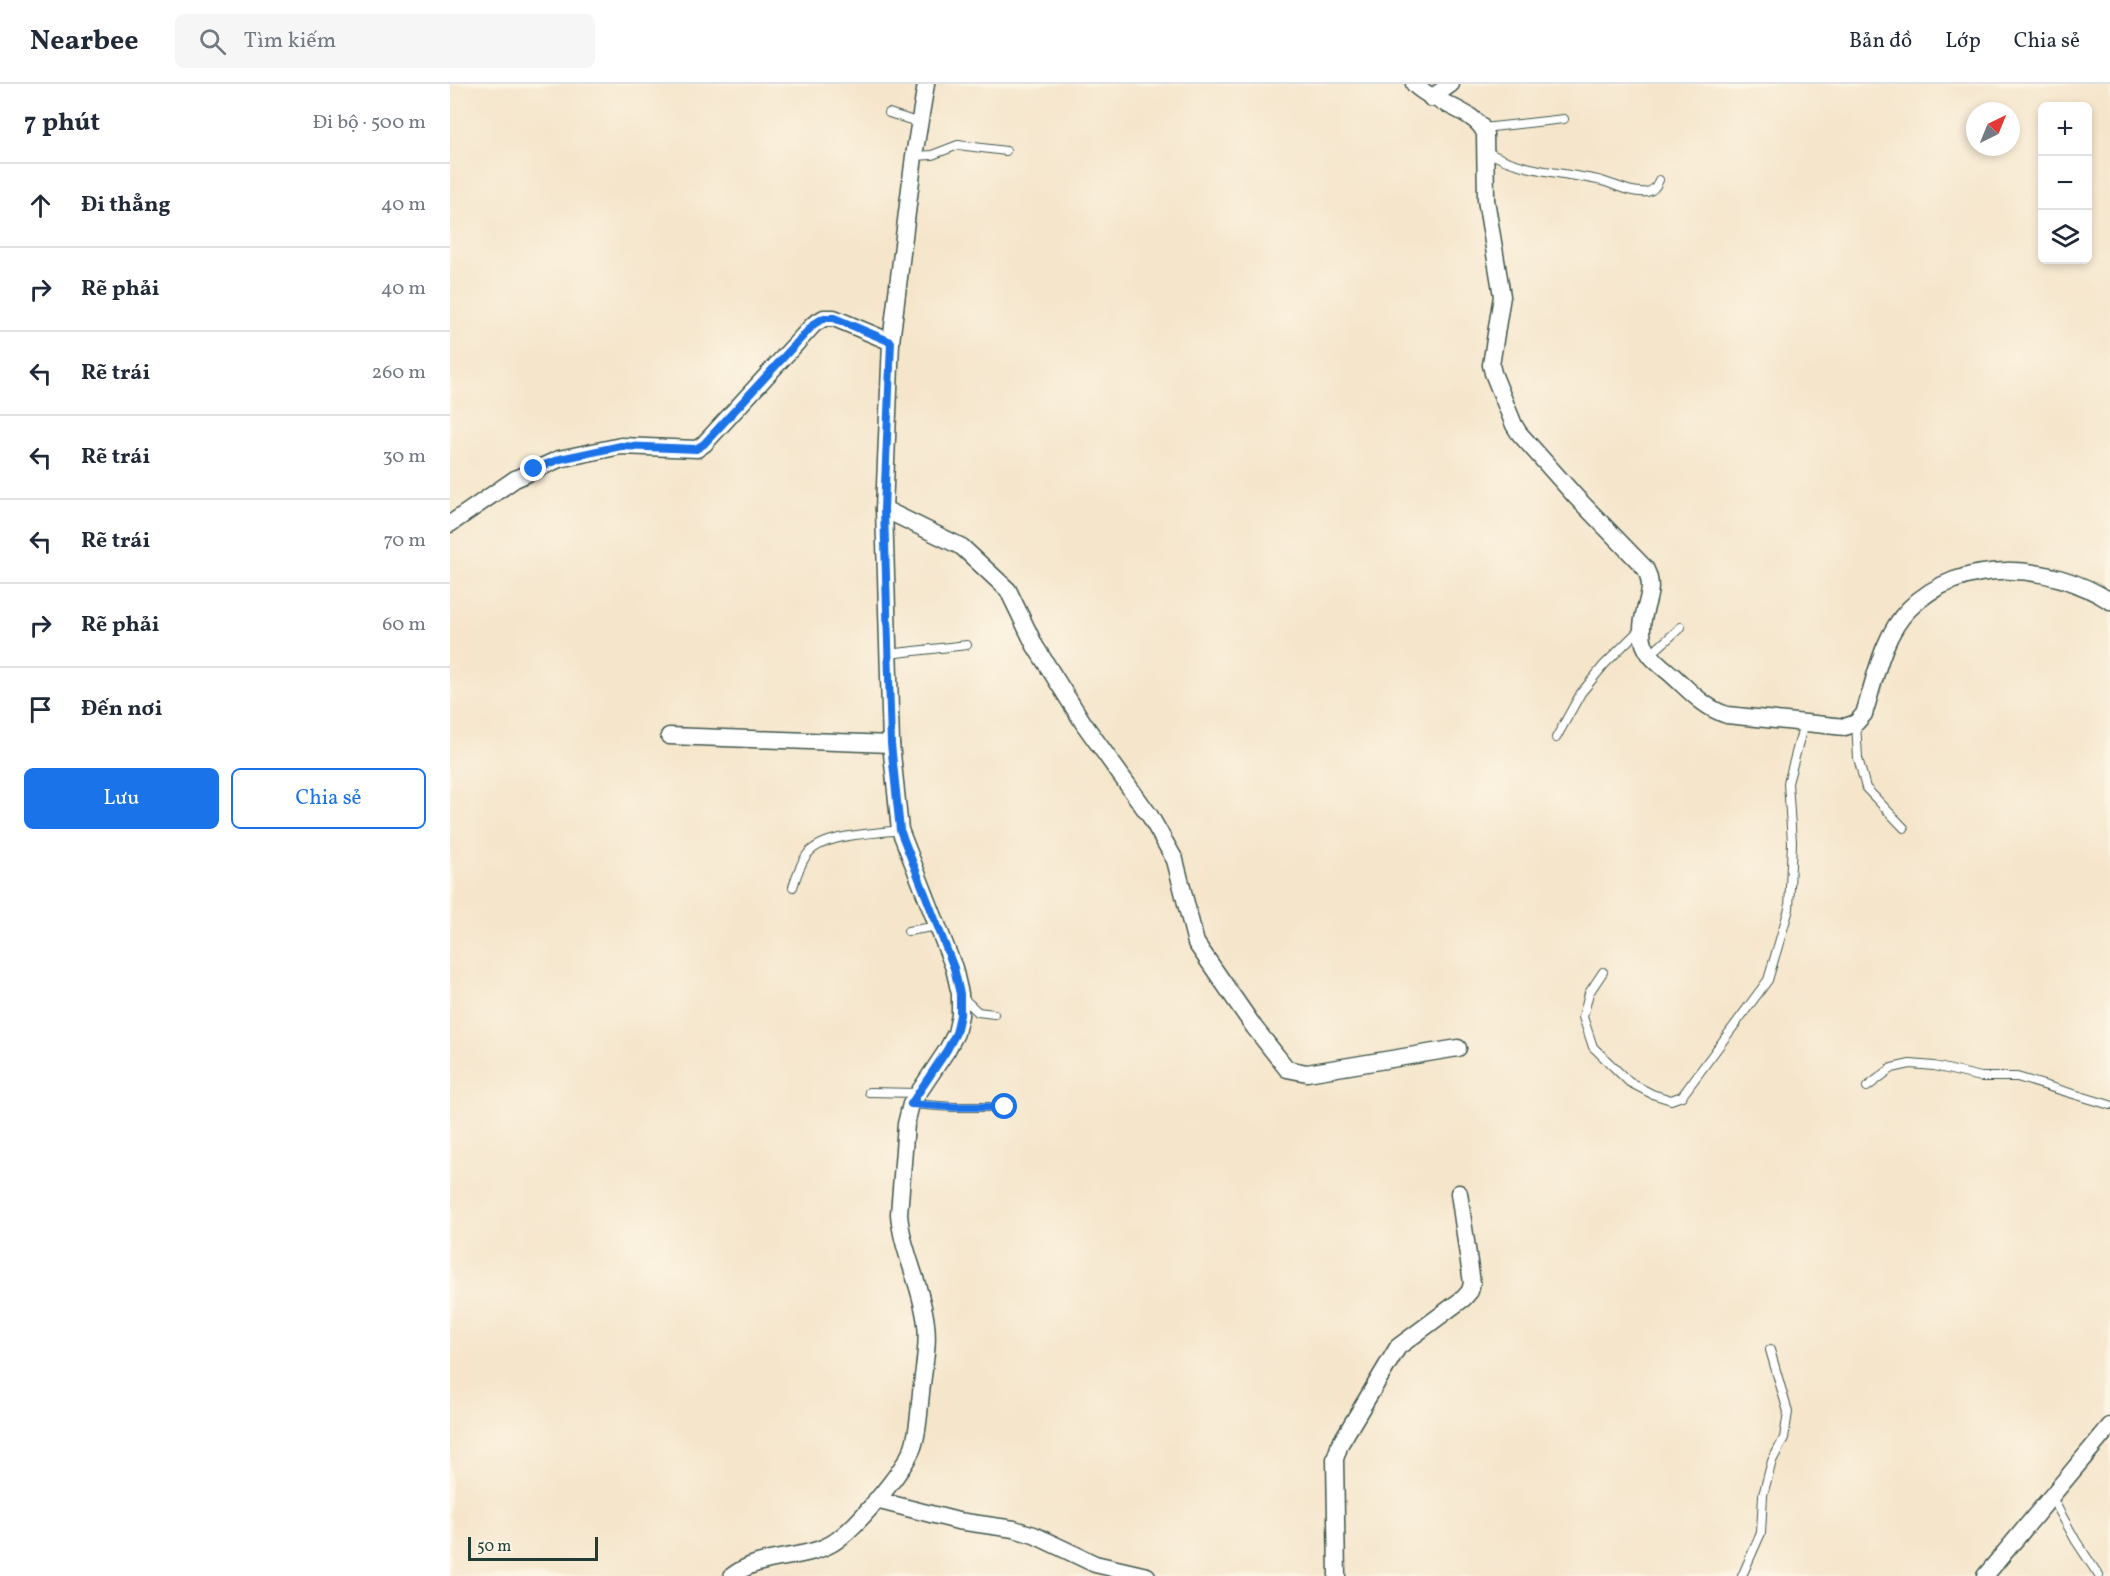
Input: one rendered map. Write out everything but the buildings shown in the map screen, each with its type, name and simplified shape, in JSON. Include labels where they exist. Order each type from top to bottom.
[{"type":"street","points":[[732,1576],[758,1562],[817,1550],[843,1536],[907,1461],[916,1435],[927,1326],[903,1242],[899,1214],[906,1124],[914,1098],[956,1033],[960,1015],[960,994],[954,968],[900,830],[891,744],[884,509],[891,342],[914,156],[926,84]]},
{"type":"street","points":[[1414,84],[1431,98],[1476,120],[1483,128],[1486,151],[1486,200],[1502,296],[1491,365],[1514,425],[1576,497],[1645,568],[1650,577],[1651,589],[1641,627],[1642,640],[1650,655],[1704,704],[1726,716],[1845,727],[1856,723],[1864,714],[1888,639],[1909,609],[1938,587],[1975,573],[2018,570],[2062,578],[2110,601]]},
{"type":"street","points":[[1431,98],[1451,84]]},
{"type":"street","points":[[450,524],[515,479],[560,459],[621,446],[696,449],[704,444],[814,324],[824,318],[834,318],[891,342]]},
{"type":"street","points":[[884,509],[962,547],[1008,591],[1035,646],[1084,724],[1150,816],[1175,860],[1196,943],[1254,1027],[1287,1069],[1307,1073],[1458,1048]]},
{"type":"street","points":[[669,736],[891,744]]},
{"type":"street","points":[[1337,1576],[1335,1459],[1340,1444],[1398,1347],[1464,1298],[1470,1291],[1472,1282],[1459,1193]]},
{"type":"street","points":[[1985,1576],[2110,1426]]},
{"type":"street","points":[[876,1500],[958,1521],[1014,1529],[1034,1535],[1095,1564],[1147,1576]]},
{"type":"lane","points":[[889,113],[920,123]]},
{"type":"lane","points":[[1483,128],[1564,118]]},
{"type":"lane","points":[[914,156],[932,155],[958,145],[1006,152]]},
{"type":"lane","points":[[1486,151],[1501,160],[1602,181],[1636,192],[1648,192],[1656,187],[1659,180]]},
{"type":"lane","points":[[1556,738],[1581,693],[1604,665],[1641,627]]},
{"type":"lane","points":[[1650,655],[1681,627]]},
{"type":"lane","points":[[888,654],[967,645]]},
{"type":"lane","points":[[1603,972],[1589,993],[1583,1017],[1593,1047],[1629,1082],[1652,1094],[1671,1100],[1682,1096],[1768,980],[1789,909],[1792,842],[1788,783],[1804,723]]},
{"type":"lane","points":[[1856,723],[1858,758],[1866,788],[1905,828]]},
{"type":"lane","points":[[793,887],[806,855],[826,840],[900,830]]},
{"type":"lane","points":[[908,931],[939,926]]},
{"type":"lane","points":[[960,994],[978,1012],[994,1014]]},
{"type":"lane","points":[[1867,1086],[1892,1068],[1910,1064],[1934,1066],[1981,1077],[2017,1077],[2110,1105]]},
{"type":"lane","points":[[869,1092],[914,1098],[953,1107],[1005,1107]]},
{"type":"lane","points":[[1742,1576],[1761,1533],[1763,1495],[1772,1461],[1784,1438],[1788,1412],[1770,1350]]},
{"type":"lane","points":[[2051,1496],[2099,1576]]},
{"type":"route","points":[[534,469],[560,459],[621,446],[696,449],[704,444],[814,324],[824,318],[834,318],[891,342],[884,509],[891,744],[900,830],[939,926],[954,968],[960,994],[960,1015],[956,1033],[911,1104],[1005,1107]]}]
